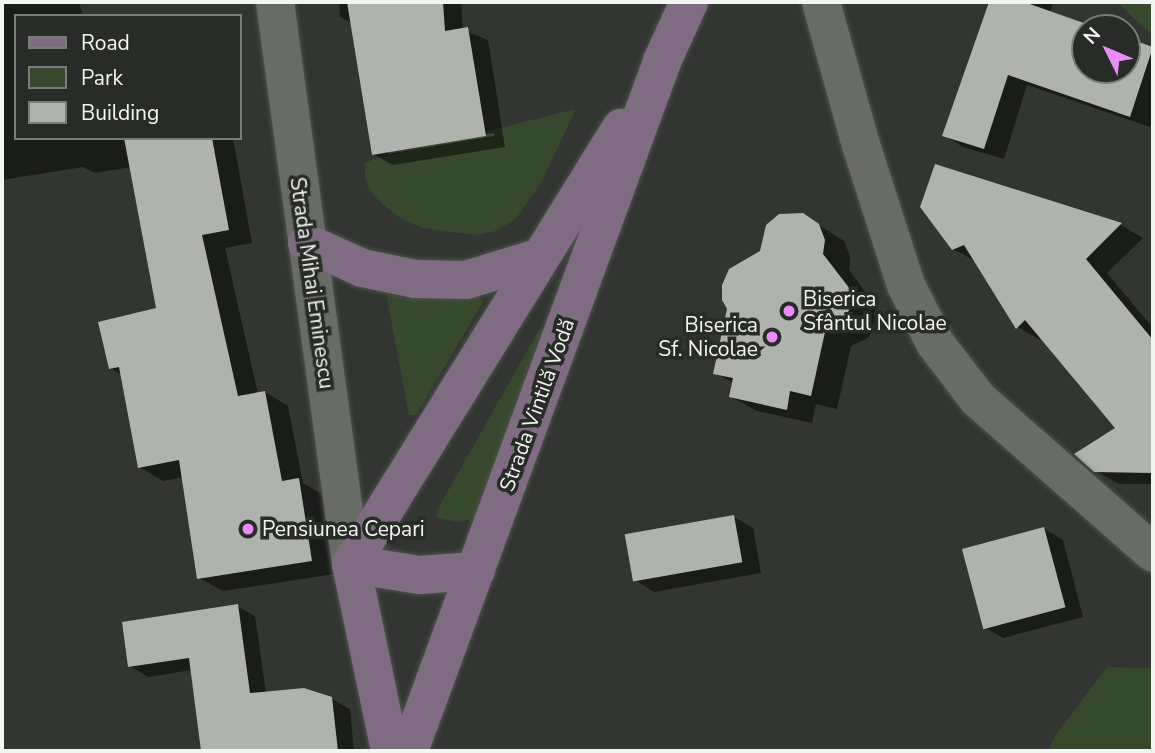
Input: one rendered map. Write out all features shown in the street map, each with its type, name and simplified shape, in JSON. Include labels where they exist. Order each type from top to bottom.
[{"type":"main road","name":"Strada Vintilă Vodă","points":[[409,751],[663,59],[689,2]]},
{"type":"main road","name":"Strada Vintilă Vodă","points":[[351,564],[663,59]]},
{"type":"main road","points":[[307,243],[362,268],[415,279],[466,280],[541,257]]},
{"type":"main road","points":[[390,751],[351,564],[419,575],[476,571]]},
{"type":"street","name":"Strada Mihai Eminescu","points":[[275,2],[351,564]]},
{"type":"street","points":[[821,2],[860,145],[906,285],[934,343],[978,399],[1153,553]]},
{"type":"green space","points":[[1117,2],[1153,2],[1153,36],[1141,25],[1141,14],[1130,14]]},
{"type":"green space","points":[[576,109],[542,181],[516,219],[496,231],[476,235],[423,228],[403,220],[387,208],[373,195],[365,180],[365,162]]},
{"type":"green space","points":[[384,283],[478,292],[483,302],[416,415],[409,415]]},
{"type":"green space","points":[[544,329],[475,518],[460,522],[437,518],[436,512],[539,330]]},
{"type":"green space","points":[[1107,667],[1153,668],[1153,751],[1048,751],[1055,736]]},
{"type":"building","points":[[347,2],[443,2],[445,31],[468,27],[486,136],[372,155]]},
{"type":"building","points":[[989,2],[1024,2],[1071,19],[1071,84],[1141,84],[1130,117],[1008,75],[984,149],[942,136]]},
{"type":"building","points":[[1141,43],[1153,47],[1141,84]]},
{"type":"building","points":[[124,140],[212,140],[229,230],[202,235],[238,396],[265,391],[282,481],[299,478],[312,561],[197,579],[179,460],[138,468],[119,367],[109,369],[98,322],[156,308]]},
{"type":"building","points":[[935,164],[1122,223],[1086,259],[1153,340],[1153,473],[1094,472],[1074,454],[1115,428],[1025,320],[1016,329],[964,245],[952,250],[920,207]]},
{"type":"building","name":"Biserica Sfântul Nicolae","points":[[803,213],[819,224],[825,240],[823,254],[850,289],[850,308],[842,324],[825,332],[811,396],[790,391],[787,410],[729,397],[733,378],[713,374],[727,309],[722,300],[722,285],[729,269],[760,251],[766,225],[779,214]]},
{"type":"building","points":[[734,515],[742,562],[633,582],[625,534]]},
{"type":"building","points":[[1044,527],[1065,607],[983,629],[962,549]]},
{"type":"building","points":[[238,604],[250,693],[304,688],[332,697],[338,751],[201,751],[189,658],[128,667],[122,622]]},
{"type":"place","name":"Biserica Sfântul Nicolae","points":[[789,311]]},
{"type":"place","name":"Biserica Sf. Nicolae","points":[[772,337]]},
{"type":"place","name":"Pensiunea Cepari","points":[[248,529]]}]
